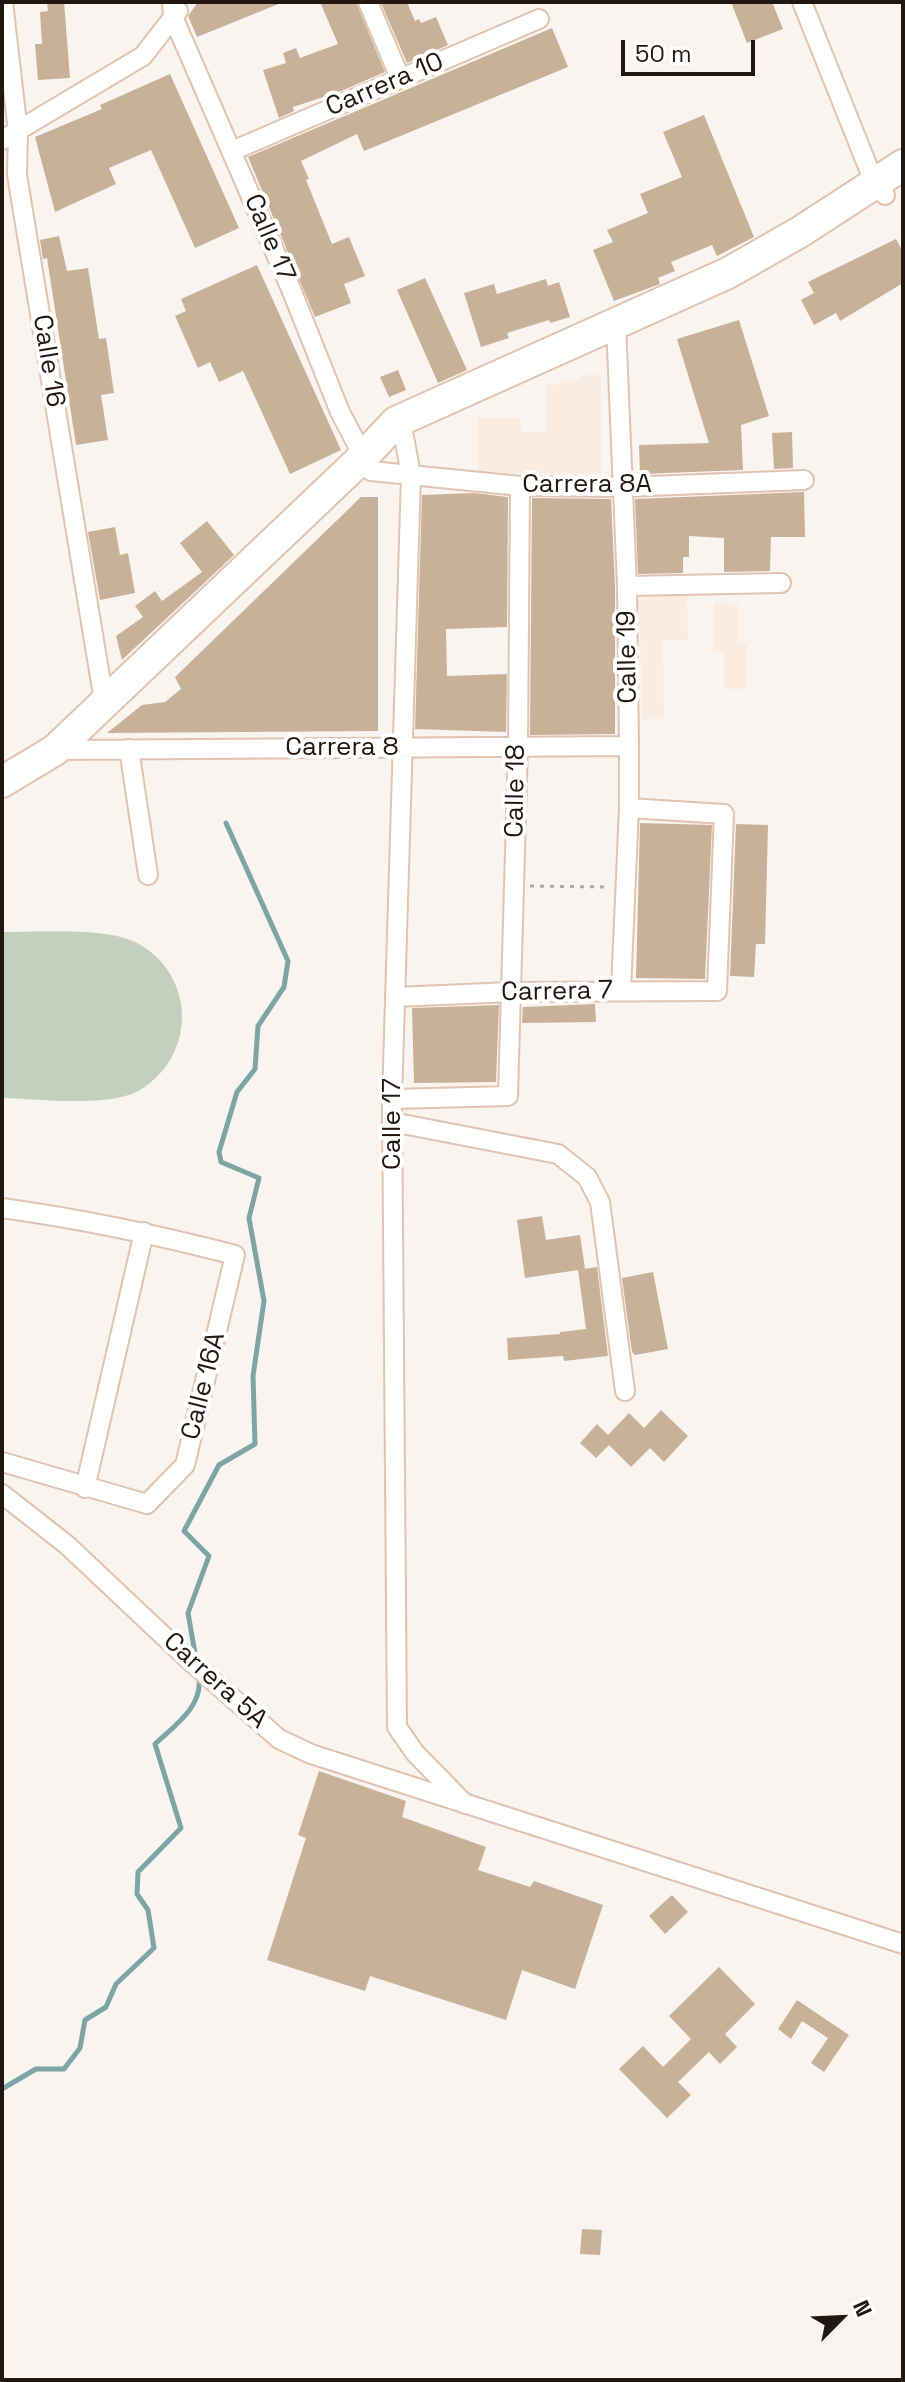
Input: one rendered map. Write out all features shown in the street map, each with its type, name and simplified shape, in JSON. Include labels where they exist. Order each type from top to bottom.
[{"type":"main road","points":[[2,798],[41,776],[400,430],[618,331],[887,188],[903,165]]},
{"type":"main road","points":[[2,782],[66,750]]},
{"type":"street","name":"Calle 16","points":[[3,2],[10,136],[107,710]]},
{"type":"street","points":[[368,2],[400,78]]},
{"type":"street","points":[[802,2],[887,188]]},
{"type":"street","points":[[10,136],[143,56],[176,7]]},
{"type":"street","name":"Calle 17","points":[[176,7],[340,412],[367,465]]},
{"type":"street","name":"Carrera 10","points":[[232,151],[539,19]]},
{"type":"street","name":"Calle 19","points":[[618,331],[629,746],[621,990]]},
{"type":"street","name":"Calle 17","points":[[400,430],[411,475],[392,1099],[397,1727],[415,1753],[465,1804]]},
{"type":"street","name":"Carrera 8A","points":[[367,465],[411,475],[520,486],[624,487],[804,480]]},
{"type":"street","name":"Calle 18","points":[[392,1099],[508,1096],[518,746],[520,486]]},
{"type":"street","points":[[627,586],[781,583]]},
{"type":"street","name":"Carrera 8","points":[[66,750],[629,746]]},
{"type":"street","points":[[129,749],[148,875]]},
{"type":"street","name":"Carrera 7","points":[[396,997],[511,992],[717,991],[724,814],[629,808]]},
{"type":"street","points":[[392,1122],[558,1154],[587,1177],[600,1202],[625,1391]]},
{"type":"street","points":[[2,1208],[76,1218],[144,1232],[85,1488],[2,1462]]},
{"type":"street","name":"Calle 16A","points":[[85,1488],[147,1504],[185,1465],[235,1255],[144,1232]]},
{"type":"street","name":"Carrera 5A","points":[[2,1494],[67,1545],[188,1659],[279,1739],[311,1754],[903,1944]]},
{"type":"path","points":[[514,886],[626,888]]},
{"type":"shaded area","points":[[581,375],[601,375],[601,474],[478,473],[478,418],[521,418],[521,432],[547,432],[547,384],[560,385],[563,380],[581,380]]},
{"type":"shaded area","points":[[687,594],[688,640],[663,641],[664,719],[642,719],[639,595]]},
{"type":"shaded area","points":[[714,603],[738,604],[738,642],[747,643],[747,689],[724,689],[724,652],[713,652]]},
{"type":"green space","points":[[2,932],[106,934],[135,942],[151,952],[173,980],[180,996],[182,1014],[176,1049],[163,1070],[140,1090],[115,1098],[67,1101],[2,1098]]},
{"type":"building","points":[[47,2],[64,2],[70,78],[38,80],[35,44],[42,44],[40,12],[48,11]]},
{"type":"building","points":[[198,2],[281,3],[197,37],[188,16]]},
{"type":"building","points":[[320,2],[356,2],[385,72],[293,107],[294,111],[279,118],[263,70],[286,63],[283,53],[296,48],[300,58],[338,44]]},
{"type":"building","points":[[407,2],[415,21],[419,19],[421,23],[436,17],[448,45],[407,63],[381,3]]},
{"type":"building","points":[[731,2],[772,2],[783,29],[747,43]]},
{"type":"building","points":[[552,28],[568,67],[364,151],[357,134],[301,161],[332,244],[349,237],[365,276],[344,284],[351,303],[315,317],[248,157]]},
{"type":"building","points":[[170,74],[239,228],[195,248],[151,150],[109,168],[116,184],[55,212],[35,137],[102,109],[100,105]]},
{"type":"building","points":[[704,115],[754,237],[717,256],[712,245],[671,262],[675,271],[658,278],[660,284],[614,301],[593,250],[613,242],[607,230],[648,213],[640,194],[682,177],[663,132]]},
{"type":"building","points":[[59,236],[67,271],[88,268],[99,339],[106,338],[114,393],[101,395],[108,440],[76,445],[47,258],[43,259],[40,240]]},
{"type":"building","points":[[896,239],[903,252],[903,283],[840,321],[836,313],[814,325],[801,300],[814,293],[808,282]]},
{"type":"building","points":[[257,265],[341,450],[290,474],[243,371],[219,382],[210,362],[198,368],[175,316],[186,311],[181,299]]},
{"type":"building","points":[[425,278],[467,370],[438,383],[397,290]]},
{"type":"building","points":[[546,279],[548,286],[559,282],[570,317],[507,333],[509,338],[481,347],[464,293],[494,284],[497,294]]},
{"type":"building","points":[[739,320],[769,416],[741,425],[743,470],[640,474],[639,445],[709,443],[677,339]]},
{"type":"building","points":[[398,370],[406,390],[389,397],[380,377]]},
{"type":"building","points":[[792,432],[793,468],[774,469],[772,433]]},
{"type":"building","points":[[804,492],[805,537],[771,537],[770,571],[724,572],[724,538],[689,536],[689,557],[683,557],[683,573],[638,574],[635,499]]},
{"type":"building","points":[[474,493],[508,497],[507,627],[446,629],[447,676],[507,674],[506,732],[415,729],[422,495]]},
{"type":"building","points":[[361,497],[378,497],[378,731],[107,733],[142,705],[165,702],[181,689],[175,677]]},
{"type":"building","points":[[532,498],[611,499],[615,586],[615,734],[530,735]]},
{"type":"building","points":[[207,521],[234,555],[122,660],[116,636],[143,617],[135,606],[155,591],[162,601],[202,572],[180,543]]},
{"type":"building","points":[[115,527],[120,555],[128,553],[135,593],[100,600],[88,532]]},
{"type":"building","points":[[640,823],[712,825],[705,979],[636,978]]},
{"type":"building","points":[[736,824],[768,825],[765,944],[756,944],[754,977],[730,976]]},
{"type":"building","points":[[595,1004],[596,1022],[522,1023],[523,1007]]},
{"type":"building","points":[[499,1005],[496,1082],[414,1083],[412,1008]]},
{"type":"building","points":[[542,1216],[546,1240],[580,1235],[585,1269],[525,1278],[517,1220]]},
{"type":"building","points":[[597,1267],[608,1356],[564,1361],[563,1356],[508,1360],[507,1338],[586,1329],[578,1270]]},
{"type":"building","points":[[653,1272],[668,1349],[635,1355],[632,1352],[622,1278]]},
{"type":"building","points":[[661,1410],[688,1436],[664,1462],[650,1448],[631,1467],[609,1445],[596,1458],[580,1443],[597,1424],[608,1435],[629,1413],[644,1428]]},
{"type":"building","points":[[319,1771],[406,1801],[402,1817],[486,1847],[478,1870],[530,1887],[534,1881],[603,1905],[575,1989],[522,1970],[506,2020],[370,1976],[365,1991],[267,1960],[306,1838],[298,1835]]},
{"type":"building","points":[[672,1895],[688,1912],[665,1934],[649,1916]]},
{"type":"building","points":[[719,1967],[755,2004],[725,2034],[737,2047],[720,2064],[709,2052],[678,2082],[691,2095],[667,2118],[619,2069],[643,2046],[663,2067],[691,2039],[669,2016]]},
{"type":"building","points":[[797,2000],[849,2035],[824,2072],[811,2063],[828,2038],[802,2021],[791,2039],[778,2029]]},
{"type":"building","points":[[582,2229],[602,2230],[600,2255],[580,2254]]},
{"type":"waterway","points":[[196,1659],[188,1613],[209,1556],[184,1531],[219,1465],[255,1444],[253,1376],[264,1301],[249,1218],[259,1178],[221,1162],[219,1152],[237,1092],[255,1069],[258,1026],[284,987],[288,961],[226,823]]},
{"type":"waterway","points":[[2,2089],[36,2069],[64,2069],[80,2048],[85,2020],[106,2007],[116,1984],[154,1948],[148,1910],[137,1894],[138,1872],[181,1828],[155,1744],[192,1707],[199,1688],[199,1677]]}]
